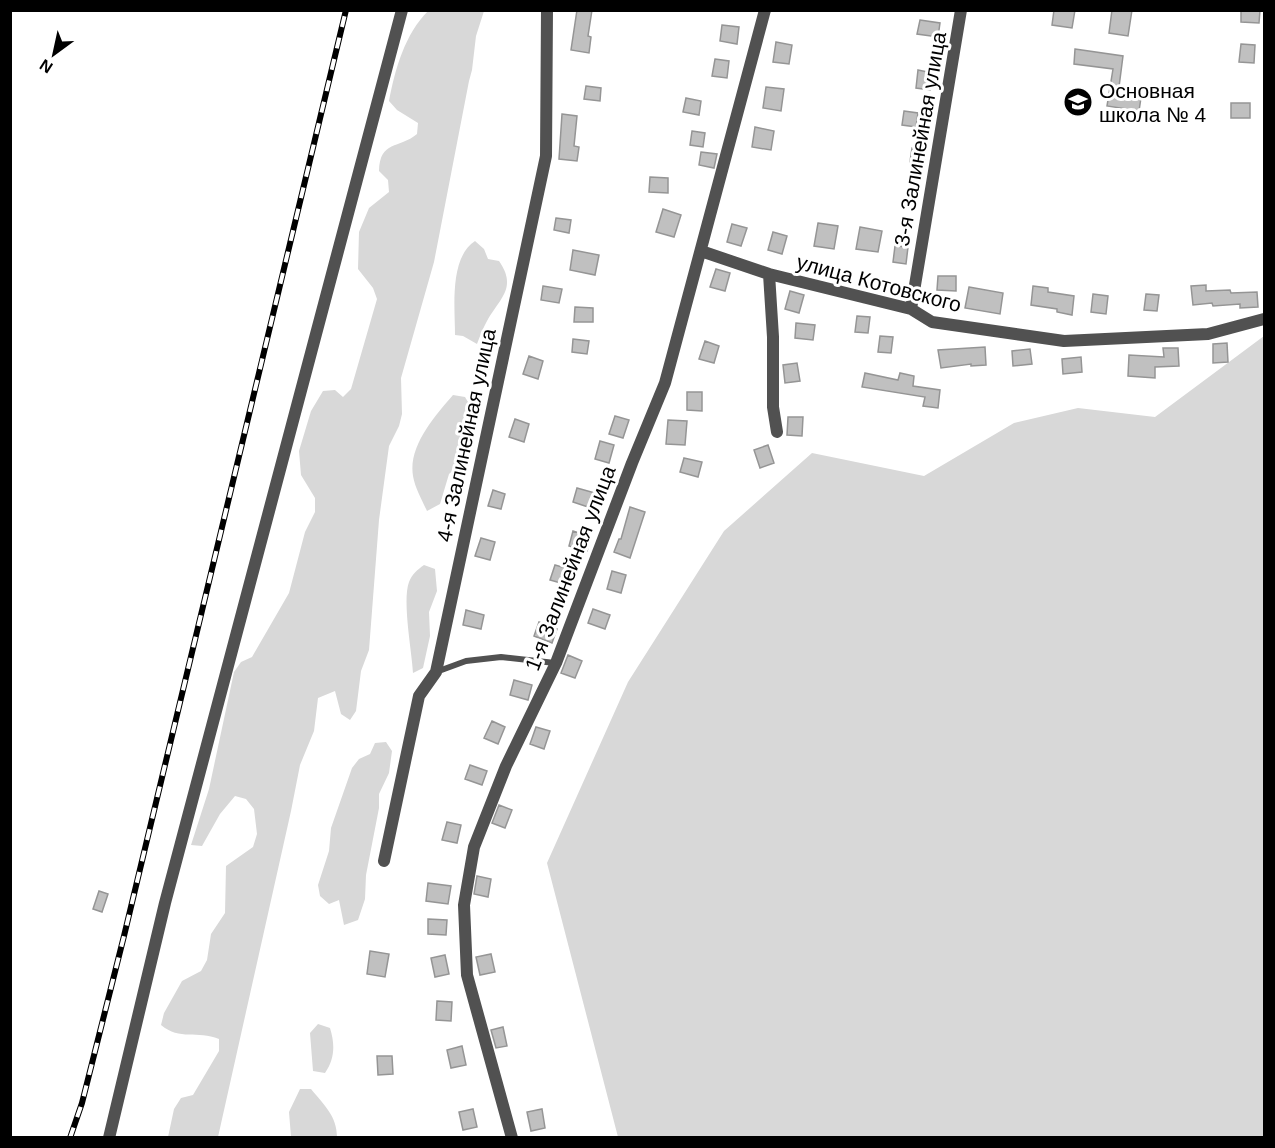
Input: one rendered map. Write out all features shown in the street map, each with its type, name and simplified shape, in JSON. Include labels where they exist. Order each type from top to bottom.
[{"type":"street","points":[[109,1137],[165,903],[402,10]]},
{"type":"street","name":"4-я Залинейная улица","points":[[384,861],[419,696],[436,672],[546,156],[548,10]]},
{"type":"street","name":"1-я Залинейная улица","points":[[512,1137],[467,975],[464,905],[474,847],[506,766],[556,663],[665,383],[765,10]]},
{"type":"street","name":"3-я Залинейная улица","points":[[911,309],[961,10]]},
{"type":"street","name":"улица Котовского","points":[[701,251],[769,274],[911,309],[932,322],[1064,340],[1208,334],[1264,319]]},
{"type":"street","name":"улица Котовского","points":[[769,274],[773,337],[773,407],[777,432]]},
{"type":"lane","points":[[436,672],[466,661],[501,657],[556,663]]},
{"type":"shaded area","points":[[428,11],[484,11],[476,36],[472,70],[434,262],[401,378],[402,414],[389,446],[379,520],[369,650],[361,671],[356,711],[350,720],[341,714],[335,691],[318,698],[314,731],[300,765],[218,1137],[168,1137],[174,1109],[181,1098],[193,1095],[219,1051],[219,1039],[168,1030],[161,1025],[164,1013],[182,981],[201,971],[207,960],[211,934],[225,913],[226,866],[253,847],[257,834],[254,809],[246,799],[235,796],[220,814],[202,846],[191,845],[209,789],[234,672],[241,662],[252,657],[289,593],[305,532],[315,512],[315,498],[301,475],[299,451],[311,411],[323,391],[335,390],[343,397],[351,389],[377,299],[373,288],[358,269],[359,232],[369,208],[389,192],[388,180],[379,171],[383,154],[392,146],[417,134],[418,123],[397,110],[389,101],[394,77],[407,41]]},
{"type":"shaded area","points":[[475,241],[484,249],[488,259],[499,261],[507,279],[505,293],[477,344],[463,336],[455,335],[454,311],[457,271],[467,249]]},
{"type":"shaded area","points":[[1264,336],[1264,1137],[618,1137],[547,863],[628,682],[724,531],[812,453],[924,476],[1014,423],[1078,408],[1155,417]]},
{"type":"shaded area","points":[[453,395],[465,397],[471,407],[470,433],[458,466],[449,474],[440,504],[427,511],[413,476],[415,454],[424,432]]},
{"type":"shaded area","points":[[424,565],[435,569],[437,591],[429,612],[430,636],[423,668],[413,673],[407,591],[412,577]]},
{"type":"shaded area","points":[[386,742],[392,751],[389,773],[379,794],[379,808],[366,875],[365,899],[358,920],[344,925],[339,900],[329,904],[320,896],[318,885],[329,851],[331,828],[352,768],[359,759],[370,754],[375,743]]},
{"type":"shaded area","points":[[318,1024],[330,1028],[333,1040],[332,1057],[325,1073],[313,1071],[310,1033]]},
{"type":"shaded area","points":[[300,1089],[311,1089],[325,1106],[335,1123],[337,1137],[291,1137],[289,1112]]},
{"type":"building","points":[[577,10],[592,10],[588,36],[591,37],[589,53],[571,50]]},
{"type":"building","points":[[1054,10],[1075,10],[1072,28],[1052,25]]},
{"type":"building","points":[[1112,10],[1132,10],[1128,36],[1109,33]]},
{"type":"building","points":[[1241,10],[1260,10],[1259,23],[1241,22]]},
{"type":"building","points":[[920,20],[940,23],[938,37],[917,34]]},
{"type":"building","points":[[722,25],[739,27],[737,44],[720,41]]},
{"type":"building","points":[[776,42],[792,45],[789,64],[773,62]]},
{"type":"building","points":[[1241,44],[1255,45],[1254,63],[1239,62]]},
{"type":"building","points":[[1075,49],[1123,56],[1119,87],[1142,91],[1139,111],[1107,106],[1113,69],[1074,64]]},
{"type":"building","points":[[715,59],[729,61],[727,78],[712,76]]},
{"type":"building","points":[[918,70],[933,73],[930,90],[916,88]]},
{"type":"building","points":[[586,86],[601,88],[600,101],[584,99]]},
{"type":"building","points":[[766,87],[784,89],[781,111],[763,108]]},
{"type":"building","points":[[686,98],[701,101],[699,115],[683,112]]},
{"type":"building","points":[[1231,103],[1250,103],[1250,118],[1231,118]]},
{"type":"building","points":[[904,111],[918,113],[916,127],[902,125]]},
{"type":"building","points":[[562,114],[577,116],[574,146],[579,147],[577,161],[559,159]]},
{"type":"building","points":[[755,127],[774,131],[771,150],[752,147]]},
{"type":"building","points":[[692,131],[705,133],[703,147],[690,145]]},
{"type":"building","points":[[912,148],[926,150],[924,165],[910,162]]},
{"type":"building","points":[[701,152],[717,154],[714,168],[699,165]]},
{"type":"building","points":[[650,177],[668,178],[668,193],[649,192]]},
{"type":"building","points":[[663,209],[681,215],[674,237],[656,232]]},
{"type":"building","points":[[556,218],[571,220],[569,233],[554,230]]},
{"type":"building","points":[[818,223],[838,226],[834,249],[814,246]]},
{"type":"building","points":[[732,224],[747,228],[741,246],[727,242]]},
{"type":"building","points":[[860,227],[882,231],[878,252],[856,249]]},
{"type":"building","points":[[773,232],[787,236],[782,254],[768,250]]},
{"type":"building","points":[[895,246],[908,247],[906,264],[893,262]]},
{"type":"building","points":[[573,250],[599,255],[595,275],[570,270]]},
{"type":"building","points":[[716,269],[730,273],[725,291],[710,287]]},
{"type":"building","points":[[938,276],[956,276],[956,291],[937,290]]},
{"type":"building","points":[[1206,285],[1206,291],[1257,292],[1258,307],[1240,308],[1240,304],[1213,306],[1212,303],[1193,305],[1191,286]]},
{"type":"building","points":[[543,286],[562,289],[559,303],[541,300]]},
{"type":"building","points":[[1033,286],[1048,288],[1048,292],[1074,296],[1072,315],[1057,312],[1057,309],[1031,305]]},
{"type":"building","points":[[969,287],[1003,293],[1000,314],[965,308]]},
{"type":"building","points":[[790,291],[804,295],[799,313],[785,309]]},
{"type":"building","points":[[1093,294],[1108,296],[1106,314],[1091,312]]},
{"type":"building","points":[[1146,294],[1159,295],[1157,311],[1144,310]]},
{"type":"building","points":[[575,307],[593,308],[593,322],[574,322]]},
{"type":"building","points":[[857,316],[870,317],[868,333],[855,332]]},
{"type":"building","points":[[796,323],[815,325],[813,340],[795,338]]},
{"type":"building","points":[[880,336],[893,337],[891,353],[878,352]]},
{"type":"building","points":[[573,339],[589,341],[587,354],[572,352]]},
{"type":"building","points":[[705,341],[719,346],[714,363],[699,359]]},
{"type":"building","points":[[1227,343],[1228,362],[1213,363],[1213,344]]},
{"type":"building","points":[[985,347],[986,365],[971,366],[971,364],[941,368],[938,350]]},
{"type":"building","points":[[1163,348],[1178,348],[1179,366],[1155,367],[1155,378],[1128,376],[1129,355],[1164,357]]},
{"type":"building","points":[[1030,349],[1032,364],[1013,366],[1012,351]]},
{"type":"building","points":[[529,356],[543,361],[538,379],[523,374]]},
{"type":"building","points":[[1081,357],[1082,372],[1063,374],[1062,359]]},
{"type":"building","points":[[797,363],[800,381],[785,383],[783,365]]},
{"type":"building","points":[[865,373],[898,380],[900,373],[914,376],[913,386],[940,390],[938,408],[923,406],[925,397],[862,387]]},
{"type":"building","points":[[687,392],[702,392],[702,411],[687,410]]},
{"type":"building","points":[[615,416],[629,420],[623,438],[609,434]]},
{"type":"building","points":[[788,417],[803,417],[802,436],[787,435]]},
{"type":"building","points":[[515,419],[529,424],[524,442],[509,437]]},
{"type":"building","points":[[668,420],[687,421],[685,445],[666,444]]},
{"type":"building","points":[[600,441],[614,445],[609,463],[595,459]]},
{"type":"building","points":[[768,445],[774,463],[760,468],[754,450]]},
{"type":"building","points":[[684,458],[702,462],[698,477],[680,472]]},
{"type":"building","points":[[577,488],[595,493],[591,508],[573,502]]},
{"type":"building","points":[[493,490],[505,494],[501,509],[488,506]]},
{"type":"building","points":[[630,507],[645,512],[630,558],[614,552],[621,539]]},
{"type":"building","points":[[573,531],[591,537],[587,551],[569,546]]},
{"type":"building","points":[[481,538],[495,542],[490,560],[475,556]]},
{"type":"building","points":[[555,565],[573,570],[568,585],[550,580]]},
{"type":"building","points":[[612,571],[626,575],[621,593],[607,589]]},
{"type":"building","points":[[593,609],[610,615],[605,629],[588,623]]},
{"type":"building","points":[[466,610],[484,615],[481,629],[463,625]]},
{"type":"building","points":[[539,622],[557,629],[552,643],[534,636]]},
{"type":"building","points":[[568,655],[582,661],[575,678],[561,673]]},
{"type":"building","points":[[514,680],[532,685],[528,700],[510,695]]},
{"type":"building","points":[[492,721],[505,727],[498,744],[484,738]]},
{"type":"building","points":[[536,727],[550,731],[544,749],[530,744]]},
{"type":"building","points":[[470,765],[487,771],[482,785],[465,779]]},
{"type":"building","points":[[499,805],[512,810],[505,828],[492,823]]},
{"type":"building","points":[[447,822],[461,825],[457,843],[442,840]]},
{"type":"building","points":[[477,876],[491,879],[488,897],[474,894]]},
{"type":"building","points":[[428,883],[451,886],[448,904],[426,901]]},
{"type":"building","points":[[99,891],[108,894],[102,912],[93,909]]},
{"type":"building","points":[[428,919],[447,920],[446,935],[428,934]]},
{"type":"building","points":[[370,951],[389,954],[385,977],[367,974]]},
{"type":"building","points":[[491,954],[495,972],[480,975],[476,957]]},
{"type":"building","points":[[445,955],[449,974],[435,977],[431,958]]},
{"type":"building","points":[[437,1001],[452,1002],[451,1021],[436,1020]]},
{"type":"building","points":[[503,1027],[507,1046],[496,1048],[491,1030]]},
{"type":"building","points":[[462,1046],[466,1065],[451,1068],[447,1050]]},
{"type":"building","points":[[377,1056],[392,1056],[393,1074],[378,1075]]},
{"type":"building","points":[[473,1109],[477,1127],[463,1130],[459,1112]]},
{"type":"building","points":[[542,1109],[545,1128],[531,1131],[527,1112]]},
{"type":"railway","points":[[70,1138],[82,1103],[124,936],[346,10]]},
{"type":"place","name":"Основная школа № 4","points":[[1078,102]]}]
